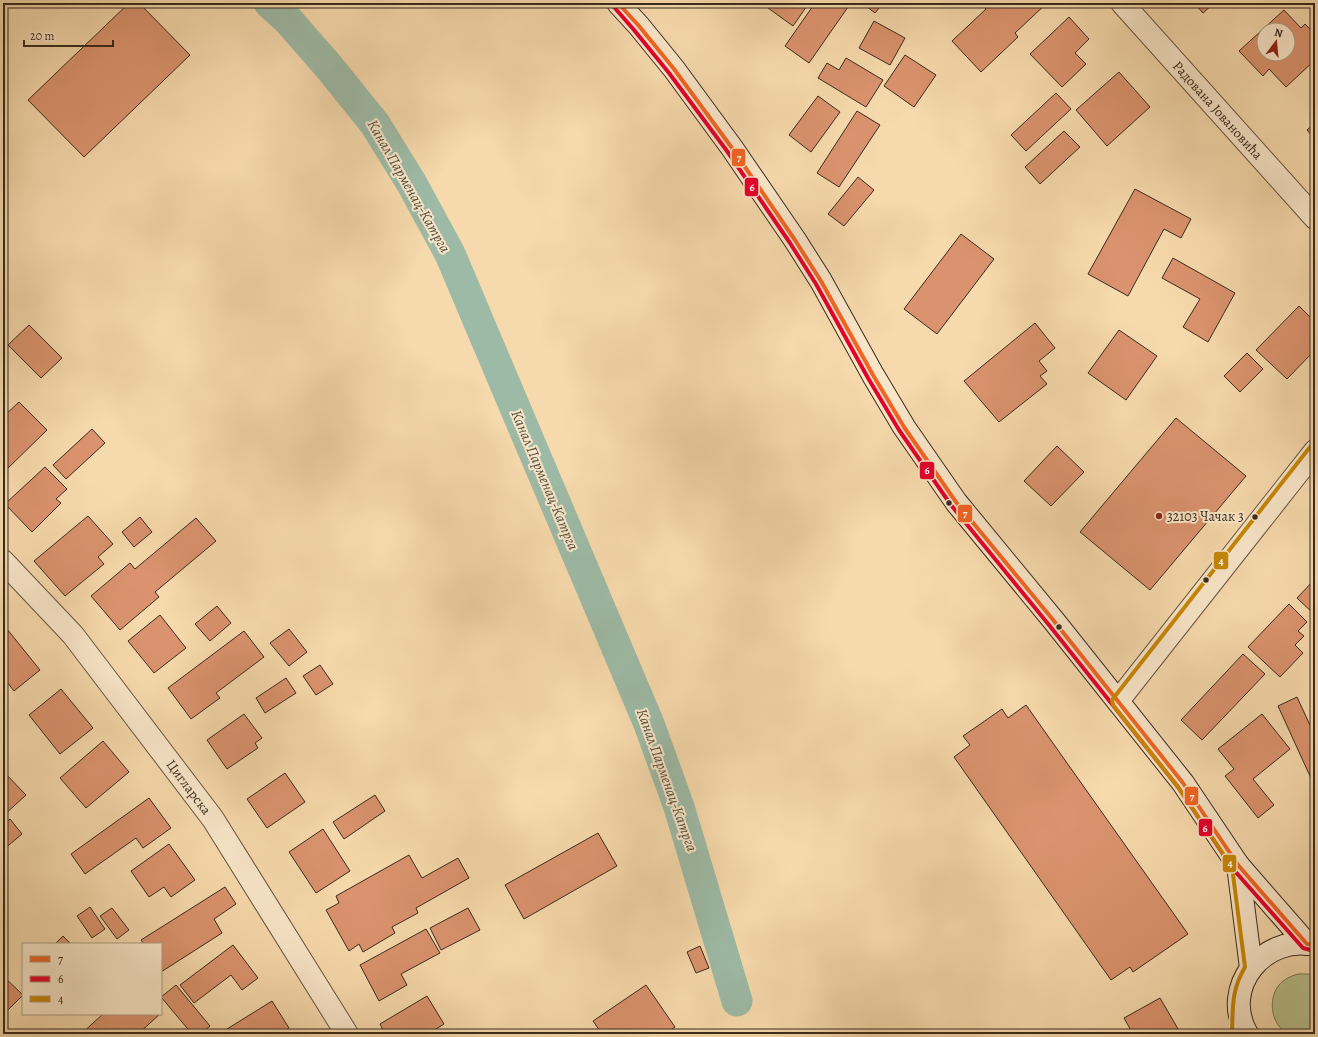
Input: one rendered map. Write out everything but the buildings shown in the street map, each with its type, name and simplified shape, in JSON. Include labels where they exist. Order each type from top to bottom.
[{"type":"main road","points":[[618,3],[639,26],[679,76],[732,148],[795,240],[821,281],[901,421],[952,496],[1183,783],[1238,865],[1311,945]]},
{"type":"main road","name":"Радована Јовановића","points":[[1122,3],[1315,218]]},
{"type":"main road","points":[[1118,701],[1315,451]]},
{"type":"main road","name":"Цигларска","points":[[3,561],[73,635],[212,819],[347,1034]]},
{"type":"main road","points":[[1238,865],[1251,968]]},
{"type":"main road","points":[[1238,1034],[1239,996],[1243,982],[1251,968],[1266,954],[1286,945],[1311,945]]},
{"type":"main road","points":[[1239,1012],[1247,1034]]},
{"type":"green space","points":[[1298,974],[1315,976],[1314,1034],[1292,1034],[1285,1031],[1279,1027],[1273,1013],[1272,1006],[1275,991],[1283,981]]},
{"type":"waterway","name":"Канал Парменац-Катрга","points":[[269,3],[288,20],[329,67],[375,124],[412,184],[450,254],[649,724],[679,807],[737,1001]]},
{"type":"transit line","name":"7","points":[[618,3],[674,69],[732,148],[795,240],[821,281],[873,375],[904,427],[956,502],[1054,621],[1183,783],[1238,865],[1307,944],[1315,945]]},
{"type":"transit line","name":"6","points":[[614,7],[669,73],[727,151],[790,243],[816,284],[868,378],[899,430],[951,505],[1178,787],[1233,869],[1303,948],[1314,951]]},
{"type":"transit line","name":"4","points":[[1232,1034],[1235,992],[1240,976],[1245,967],[1232,867],[1178,787],[1113,705],[1112,700],[1310,447]]},
{"type":"place","name":"32103 Чачак 3","points":[[1159,516]]}]
